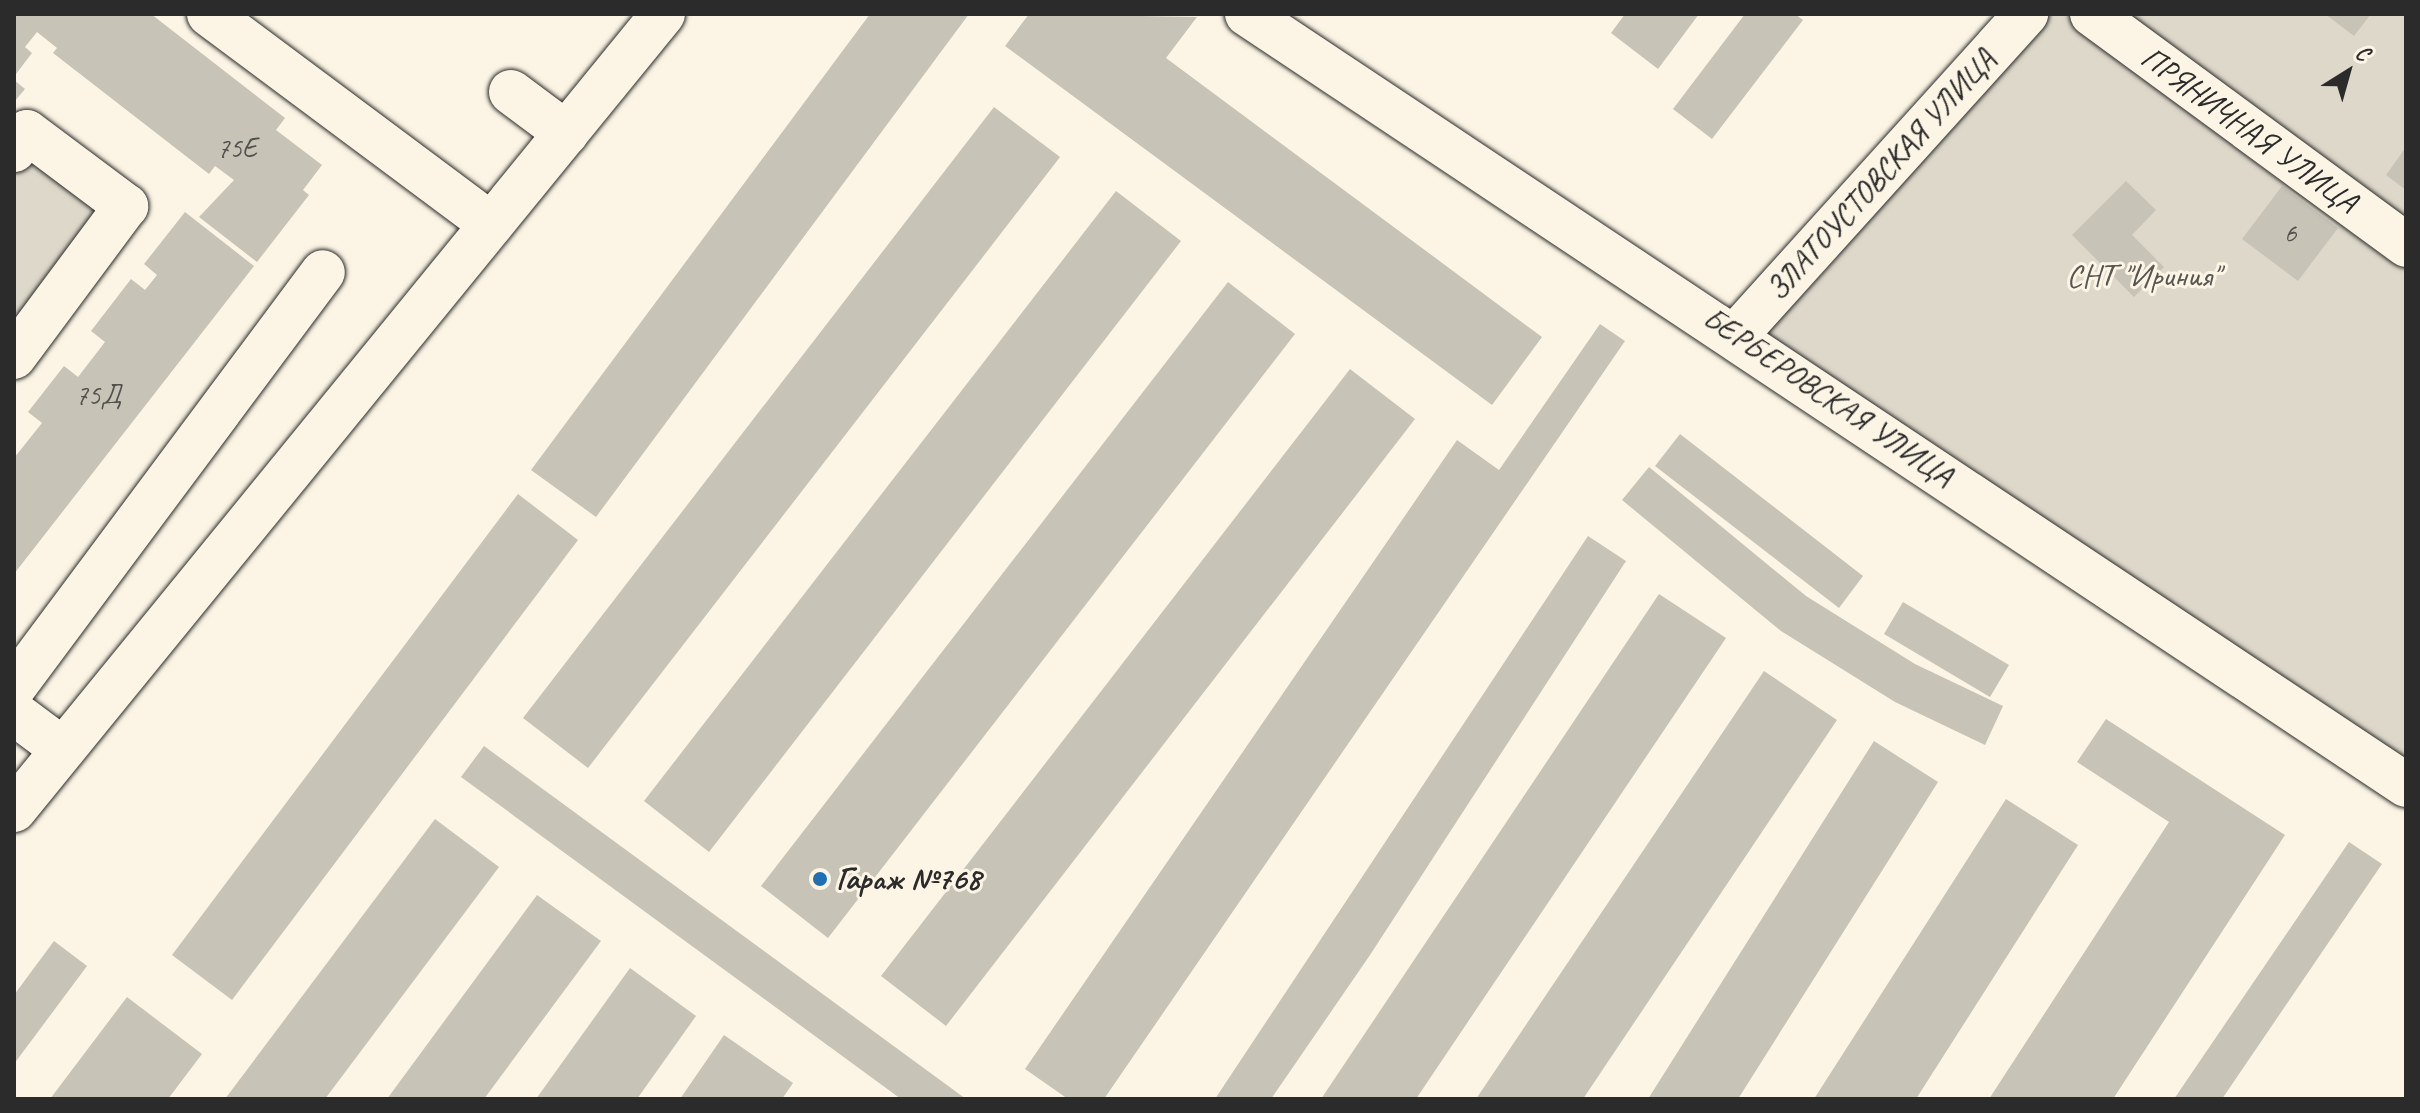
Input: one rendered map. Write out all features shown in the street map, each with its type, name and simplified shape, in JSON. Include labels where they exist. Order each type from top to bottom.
[{"type":"street","points":[[209,14],[491,224]]},
{"type":"street","points":[[14,810],[61,748],[663,14]]},
{"type":"street","name":"БЕРБЕРОВСКАЯ УЛИЦА","points":[[1247,14],[1736,335],[2406,785]]},
{"type":"street","name":"ЗЛАТОУСТОВСКАЯ УЛИЦА","points":[[1736,335],[2026,14]]},
{"type":"street","name":"ПРЯНИЧНАЯ УЛИЦА","points":[[2092,14],[2406,245]]},
{"type":"street","points":[[511,92],[566,133]]},
{"type":"street","points":[[14,150],[27,132],[126,206],[14,357]]},
{"type":"street","points":[[14,687],[323,272]]},
{"type":"street","points":[[14,713],[61,748]]},
{"type":"green space","name":"СНТ \"Ириния\"","points":[[2019,14],[2406,14],[2406,764],[1754,332]]},
{"type":"green space","points":[[26,156],[105,215],[14,336],[14,173]]},
{"type":"building","points":[[14,14],[151,14],[285,118],[276,130],[322,165],[303,190],[309,195],[257,262],[199,217],[234,180],[215,166],[209,174],[53,53],[57,48],[37,32],[25,47],[32,53],[16,74]]},
{"type":"building","points":[[870,14],[969,14],[596,517],[531,470]]},
{"type":"building","points":[[1029,14],[1197,17],[1166,58],[1542,337],[1492,405],[1005,46]]},
{"type":"building","points":[[1625,14],[1699,14],[1658,69],[1611,33]]},
{"type":"building","points":[[1745,14],[1795,14],[1803,20],[1712,139],[1673,109]]},
{"type":"building","points":[[2325,14],[2371,14],[2354,36]]},
{"type":"building","points":[[14,80],[25,89],[14,102]]},
{"type":"building","points":[[994,107],[1060,157],[588,768],[523,718]]},
{"type":"building","points":[[2406,147],[2406,190],[2386,175]]},
{"type":"building","points":[[2126,181],[2156,210],[2132,235],[2164,267],[2134,297],[2072,235]]},
{"type":"building","points":[[2282,186],[2338,228],[2298,281],[2242,239]]},
{"type":"building","points":[[1116,191],[1181,241],[709,852],[644,801]]},
{"type":"building","points":[[185,212],[254,266],[14,574],[14,458],[42,423],[28,412],[64,366],[78,377],[105,342],[91,331],[131,279],[145,290],[157,275],[144,264]]},
{"type":"building","points":[[1228,282],[1295,334],[828,938],[761,886]]},
{"type":"building","points":[[1600,324],[1625,341],[1104,1099],[1068,1099],[1025,1069],[1457,440],[1499,470]]},
{"type":"building","points":[[1350,369],[1415,419],[946,1026],[881,976]]},
{"type":"building","points":[[1680,434],[1863,576],[1839,608],[1655,466]]},
{"type":"building","points":[[1649,467],[1806,596],[1915,664],[2003,706],[1985,745],[1895,702],[1781,631],[1622,500]]},
{"type":"building","points":[[518,494],[578,540],[232,1000],[172,955]]},
{"type":"building","points":[[1588,536],[1626,561],[1370,955],[1271,1099],[1215,1099]]},
{"type":"building","points":[[1659,594],[1726,638],[1416,1099],[1321,1099]]},
{"type":"building","points":[[1903,602],[2009,665],[1990,697],[1884,634]]},
{"type":"building","points":[[1764,671],[1837,720],[1583,1099],[1476,1099]]},
{"type":"building","points":[[2106,719],[2285,835],[2113,1099],[1989,1099],[2169,822],[2077,762]]},
{"type":"building","points":[[1874,741],[1938,782],[1738,1099],[1648,1099]]},
{"type":"building","points":[[484,746],[966,1099],[901,1099],[461,777]]},
{"type":"building","points":[[2006,799],[2078,845],[1916,1099],[1814,1099]]},
{"type":"building","points":[[435,819],[499,867],[325,1099],[225,1099]]},
{"type":"building","points":[[2349,842],[2382,864],[2222,1099],[2174,1099]]},
{"type":"building","points":[[537,895],[601,941],[484,1099],[387,1099]]},
{"type":"building","points":[[54,941],[87,966],[14,1064],[14,995]]},
{"type":"building","points":[[630,968],[696,1016],[637,1099],[536,1099]]},
{"type":"building","points":[[127,997],[202,1054],[168,1099],[50,1099]]},
{"type":"building","points":[[724,1035],[793,1083],[782,1099],[680,1099]]},
{"type":"place","name":"Гараж №768","points":[[820,879]]}]
